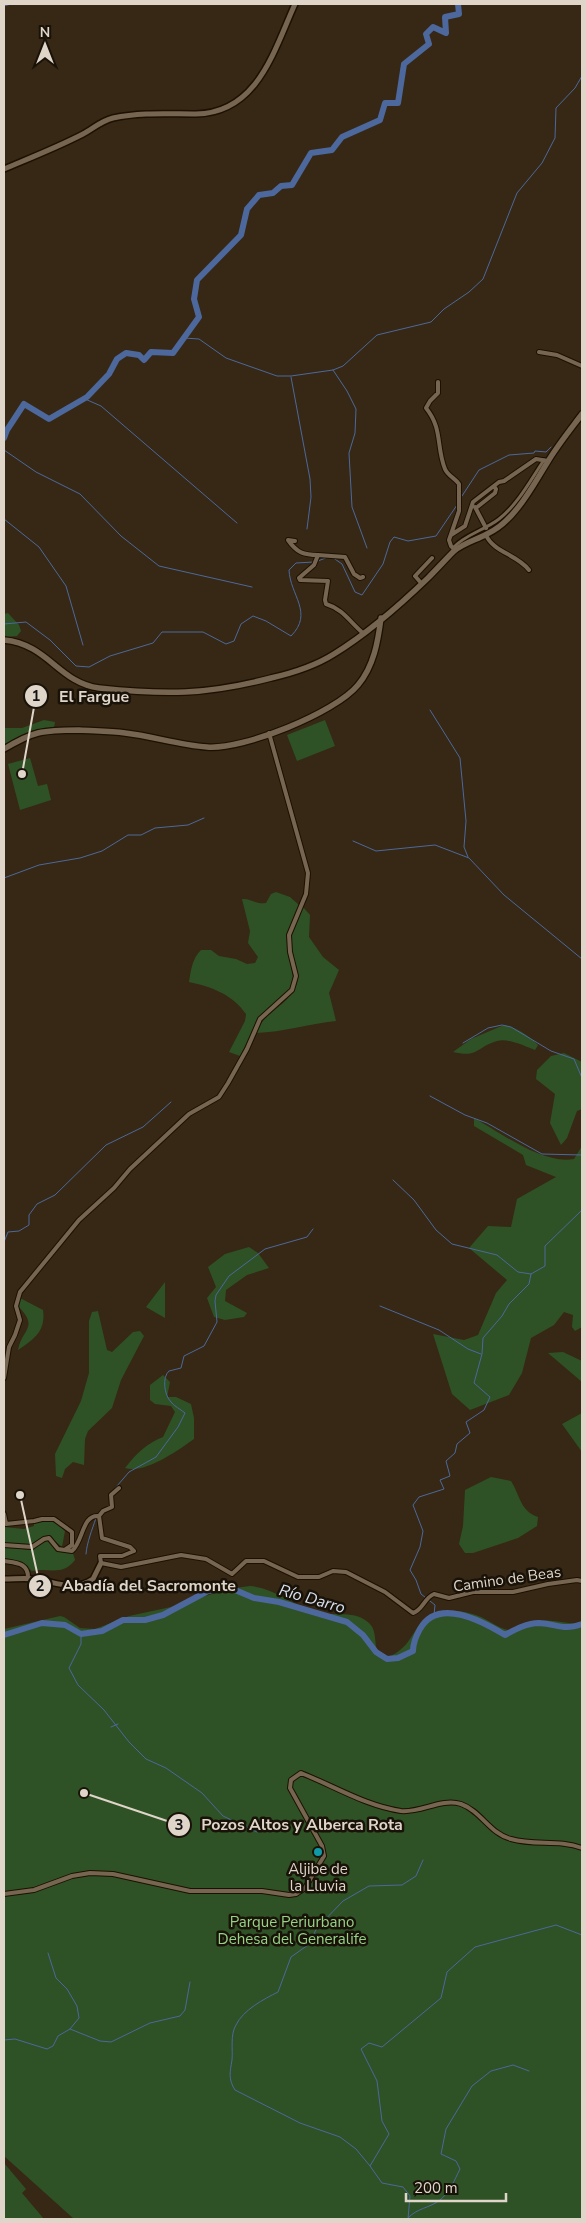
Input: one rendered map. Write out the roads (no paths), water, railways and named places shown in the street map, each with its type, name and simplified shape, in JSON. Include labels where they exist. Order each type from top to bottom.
[{"type":"main road","points":[[4,640],[18,642],[36,650],[70,678],[85,685],[160,694],[193,693],[235,687],[307,668],[332,656],[363,633],[422,584],[454,549],[499,526],[516,510],[546,460],[582,414]]},
{"type":"main road","points":[[4,749],[37,733],[55,730],[124,733],[208,747],[224,746],[269,733],[326,710],[344,699],[359,684],[375,654],[381,618]]},
{"type":"street","points":[[4,169],[82,134],[103,121],[134,114],[209,113],[231,106],[244,98],[261,79],[296,4]]},
{"type":"street","points":[[539,352],[557,355],[582,366]]},
{"type":"street","points":[[438,382],[438,393],[426,408],[439,432],[445,468],[459,484],[460,512],[449,540],[454,549]]},
{"type":"street","points":[[451,535],[465,526],[473,502],[536,459],[546,460]]},
{"type":"street","points":[[476,508],[495,493],[496,489],[494,486]]},
{"type":"street","points":[[473,502],[489,542],[524,563],[529,570]]},
{"type":"street","points":[[295,541],[288,540],[304,555],[335,555],[345,557],[354,574],[360,578],[363,577]]},
{"type":"street","points":[[318,555],[314,565],[300,574],[300,580],[328,581],[326,604],[341,610],[351,623],[363,633]]},
{"type":"street","points":[[422,584],[415,576],[432,558]]},
{"type":"street","points":[[4,1378],[8,1347],[20,1320],[16,1306],[17,1298],[28,1281],[79,1220],[114,1188],[136,1162],[189,1114],[218,1097],[247,1049],[260,1020],[292,990],[296,976],[290,952],[289,935],[306,894],[308,873],[269,733]]},
{"type":"street","points":[[4,1579],[28,1579],[64,1586],[80,1585],[93,1580],[102,1563],[100,1556],[122,1556],[134,1551],[130,1547],[102,1538],[99,1516],[103,1511],[112,1507],[111,1495],[119,1488]]},
{"type":"street","points":[[4,1514],[6,1524],[34,1521],[42,1518],[54,1519],[71,1530],[74,1535],[72,1545],[66,1550]]},
{"type":"street","points":[[4,1545],[32,1547],[49,1538],[58,1548],[74,1550],[83,1535],[88,1519],[93,1516],[99,1516]]},
{"type":"street","name":"Camino de Beas","points":[[102,1563],[113,1566],[127,1566],[181,1555],[206,1560],[232,1574],[246,1560],[259,1560],[298,1577],[319,1577],[333,1571],[346,1572],[385,1592],[413,1613],[418,1611],[424,1601],[430,1596],[436,1594],[449,1598],[478,1591],[513,1592],[548,1584],[582,1581]]},
{"type":"street","points":[[4,1561],[23,1565],[27,1570],[28,1579]]},
{"type":"street","points":[[4,1894],[34,1890],[80,1874],[104,1873],[190,1891],[262,1891],[284,1895],[296,1894],[308,1884],[324,1856],[322,1846],[292,1792],[291,1780],[301,1773],[344,1792],[402,1811],[454,1802],[468,1807],[493,1829],[509,1839],[527,1843],[572,1844],[582,1848]]},
{"type":"waterway","points":[[4,6],[11,4]]},
{"type":"waterway","points":[[4,438],[24,404],[49,419],[87,397],[109,374],[117,359],[126,353],[139,355],[144,360],[151,352],[173,353],[199,317],[194,299],[197,280],[241,235],[247,209],[259,195],[273,193],[281,186],[292,185],[311,153],[332,150],[342,137],[380,120],[385,103],[398,103],[404,64],[429,44],[426,34],[433,27],[446,33],[445,17],[459,14],[458,4]]},
{"type":"waterway","points":[[184,338],[199,339],[226,358],[277,376],[291,376],[333,370],[343,366],[377,335],[431,322],[444,309],[469,292],[483,279],[517,193],[542,163],[555,138],[556,108],[575,88],[582,76]]},
{"type":"waterway","points":[[333,370],[356,409],[355,433],[349,453],[352,507],[367,548]]},
{"type":"waterway","points":[[291,377],[310,479],[311,497],[307,529]]},
{"type":"waterway","points":[[85,399],[101,406],[237,523]]},
{"type":"waterway","points":[[460,499],[479,470],[509,455],[534,453],[535,451],[546,452],[551,447]]},
{"type":"waterway","points":[[4,450],[36,472],[80,494],[121,536],[159,566],[252,587]]},
{"type":"waterway","points":[[332,557],[342,564],[355,592],[362,595],[383,564],[390,542],[394,537],[408,541],[436,536],[457,505]]},
{"type":"waterway","points":[[4,519],[39,547],[66,586],[83,645]]},
{"type":"waterway","points":[[318,561],[328,557]]},
{"type":"waterway","points":[[4,624],[26,622],[50,640],[76,666],[89,667],[110,656],[153,643],[162,632],[203,632],[226,644],[234,641],[241,624],[253,616],[266,621],[291,636],[298,628],[301,612],[290,579],[289,570],[296,563],[314,562]]},
{"type":"waterway","points":[[430,710],[460,758],[466,821],[464,847],[468,857]]},
{"type":"waterway","points":[[4,878],[39,865],[80,858],[102,851],[128,835],[141,835],[155,828],[188,825],[204,818]]},
{"type":"waterway","points":[[353,841],[376,851],[435,845],[469,858],[504,895],[582,959]]},
{"type":"waterway","points":[[463,1043],[488,1028],[502,1025],[511,1027],[551,1051],[574,1059],[582,1078]]},
{"type":"waterway","points":[[430,1096],[465,1115],[487,1123],[542,1154],[582,1155]]},
{"type":"waterway","points":[[4,1242],[8,1232],[19,1231],[29,1225],[29,1215],[37,1204],[55,1195],[106,1145],[143,1127],[171,1102]]},
{"type":"waterway","points":[[393,1180],[414,1200],[436,1230],[452,1244],[497,1255],[518,1272],[531,1274]]},
{"type":"waterway","points":[[434,1615],[435,1605],[421,1594],[410,1570],[420,1547],[423,1531],[413,1505],[419,1497],[444,1489],[440,1480],[450,1476],[446,1461],[455,1453],[457,1444],[470,1433],[466,1422],[484,1410],[490,1397],[474,1383],[482,1354],[483,1338],[502,1316],[509,1304],[529,1284],[531,1274],[545,1266],[545,1246],[582,1210]]},
{"type":"waterway","points":[[111,1493],[129,1472],[156,1457],[178,1427],[185,1413],[169,1399],[165,1386],[165,1377],[169,1371],[181,1368],[184,1356],[204,1346],[217,1322],[216,1295],[229,1276],[265,1249],[307,1237],[313,1229]]},
{"type":"waterway","points":[[380,1306],[439,1330],[468,1349],[481,1354]]},
{"type":"waterway","points":[[86,1554],[96,1518]]},
{"type":"waterway","name":"Río Darro","points":[[4,1635],[42,1623],[65,1625],[81,1634],[102,1631],[123,1620],[145,1620],[163,1615],[208,1591],[228,1587],[254,1598],[279,1602],[347,1622],[363,1635],[376,1652],[387,1659],[398,1658],[413,1651],[415,1639],[420,1629],[428,1619],[438,1614],[461,1615],[485,1624],[505,1635],[535,1623],[565,1627],[582,1624]]},
{"type":"waterway","points":[[81,1634],[81,1644],[69,1668],[78,1685],[104,1710],[129,1742],[146,1759],[166,1768],[202,1793],[223,1816],[257,1832]]},
{"type":"waterway","points":[[111,1727],[118,1724]]},
{"type":"waterway","points":[[370,2166],[356,2149],[340,2137],[300,2123],[235,2090],[230,2075],[233,2033],[239,2020],[249,2010],[278,1992],[291,1957],[308,1945],[317,1928],[343,1901],[369,1886],[402,1885],[416,1876],[423,1860]]},
{"type":"waterway","points":[[408,2219],[410,2196],[403,2187],[382,2183],[370,2166],[389,2134],[382,2121],[377,2081],[361,2049],[369,2043],[382,2047],[441,1998],[447,1972],[475,1947],[556,1925],[582,1935]]},
{"type":"waterway","points":[[4,2040],[15,2039],[47,2049],[53,2046],[58,2036],[70,2029],[79,2018],[77,2006],[67,1989],[56,1978],[48,1953]]},
{"type":"waterway","points":[[70,2029],[100,2041],[111,2042],[150,2023],[180,2016],[185,2010],[190,1982]]},
{"type":"waterway","points":[[408,2218],[415,2212],[440,2200],[456,2178],[460,2169],[456,2161],[441,2154],[446,2129],[472,2086],[491,2071],[513,2065],[529,2071]]},
{"type":"place","name":"El Fargue","points":[[22,774]]},
{"type":"place","name":"Abadía del Sacromonte","points":[[20,1495]]},
{"type":"place","name":"Pozos Altos y Alberca Rota","points":[[84,1793]]},
{"type":"place","name":"Aljibe de la Lluvia","points":[[318,1852]]},
{"type":"park label","name":"Parque Periurbano Dehesa del Generalife","points":[[292,1930]]}]
